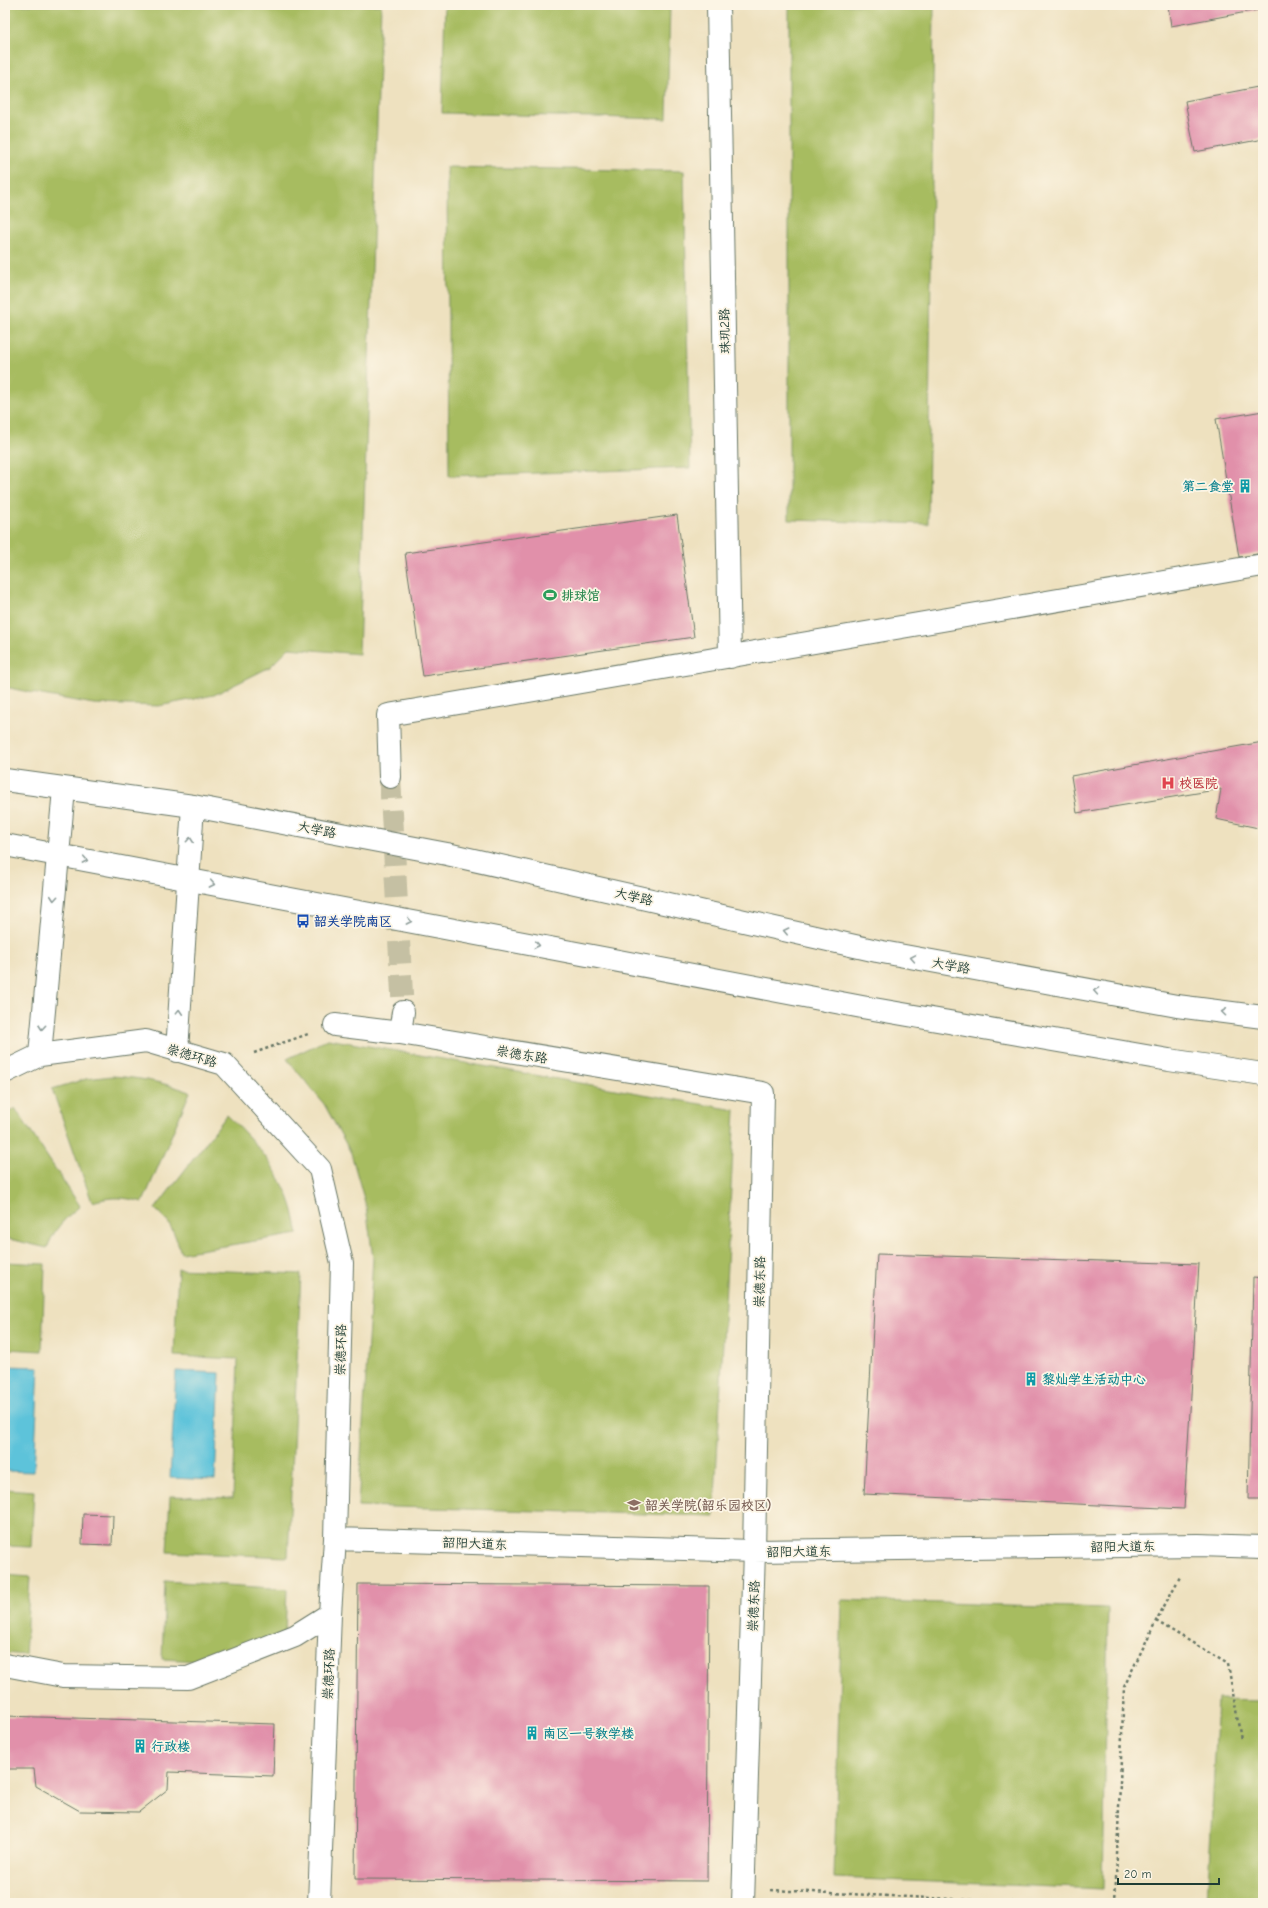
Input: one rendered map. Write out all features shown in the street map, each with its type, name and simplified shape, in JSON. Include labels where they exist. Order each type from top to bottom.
[{"type":"main road","name":"珠玑2路","points":[[718,5],[730,657]]},
{"type":"main road","points":[[390,777],[388,715],[1263,564]]},
{"type":"main road","name":"大学路","points":[[5,780],[193,806],[447,854],[876,951],[1177,1006],[1263,1017]]},
{"type":"main road","points":[[40,1055],[64,789]]},
{"type":"main road","points":[[177,1051],[187,879],[193,806]]},
{"type":"main road","points":[[5,845],[862,1006],[1169,1060],[1263,1074]]},
{"type":"main road","points":[[400,1033],[403,1012]]},
{"type":"main road","name":"崇德东路","points":[[335,1025],[400,1033],[763,1093],[754,1552],[743,1896]]},
{"type":"main road","name":"崇德环路","points":[[5,1072],[40,1055],[146,1041],[224,1064],[320,1169],[342,1263],[335,1539],[330,1614],[319,1903]]},
{"type":"main road","name":"韶阳大道东","points":[[335,1539],[754,1552],[1198,1545],[1263,1547]]},
{"type":"main road","points":[[5,1665],[63,1676],[188,1678],[295,1636],[330,1614]]},
{"type":"path","points":[[224,1064],[335,1025]]},
{"type":"path","points":[[1115,1903],[1124,1687],[1156,1621],[1198,1545]]},
{"type":"path","points":[[1156,1621],[1228,1664],[1241,1740]]},
{"type":"path","points":[[743,1896],[1029,1903]]},
{"type":"green space","points":[[5,5],[381,5],[359,654],[289,648],[270,667],[214,695],[159,706],[94,704],[5,687]]},
{"type":"green space","points":[[445,5],[670,5],[667,119],[442,113]]},
{"type":"green space","points":[[789,5],[934,5],[928,524],[789,520]]},
{"type":"green space","points":[[447,167],[684,171],[690,468],[449,476]]},
{"type":"green space","points":[[328,1039],[735,1110],[714,1516],[358,1506],[373,1258],[366,1206],[351,1153],[324,1104],[287,1059]]},
{"type":"green space","points":[[112,1076],[151,1081],[190,1092],[143,1202],[118,1198],[92,1202],[52,1089],[86,1079]]},
{"type":"green space","points":[[15,1108],[80,1206],[60,1225],[47,1248],[5,1238],[5,1114]]},
{"type":"green space","points":[[227,1115],[256,1145],[280,1178],[291,1204],[298,1234],[181,1253],[172,1229],[155,1209]]},
{"type":"green space","points":[[5,1262],[45,1264],[42,1351],[5,1349]]},
{"type":"green space","points":[[178,1269],[301,1274],[288,1557],[167,1552],[170,1496],[233,1498],[238,1359],[174,1356]]},
{"type":"green space","points":[[5,1489],[34,1491],[31,1547],[5,1546]]},
{"type":"green space","points":[[5,1575],[30,1577],[25,1655],[5,1653]]},
{"type":"green space","points":[[165,1581],[287,1589],[285,1632],[213,1662],[162,1659]]},
{"type":"green space","points":[[842,1600],[1108,1608],[1103,1889],[834,1878]]},
{"type":"green space","points":[[1218,1700],[1263,1701],[1263,1903],[1207,1903]]},
{"type":"water","points":[[5,1366],[39,1367],[34,1472],[5,1471]]},
{"type":"water","points":[[176,1371],[220,1373],[215,1480],[170,1478]]},
{"type":"building","points":[[1168,5],[1263,5],[1263,9],[1171,26]]},
{"type":"building","points":[[1263,86],[1263,139],[1195,152],[1185,101]]},
{"type":"building","name":"第二食堂","points":[[1263,411],[1263,553],[1239,557],[1216,419]]},
{"type":"building","name":"排球馆","points":[[677,515],[694,637],[423,676],[405,553]]},
{"type":"building","name":"校医院","points":[[1263,742],[1263,829],[1216,819],[1221,789],[1077,813],[1071,776]]},
{"type":"building","name":"黎灿学生活动中心","points":[[877,1254],[1199,1264],[1184,1509],[864,1494]]},
{"type":"building","points":[[1253,1277],[1263,1278],[1263,1499],[1248,1499]]},
{"type":"building","points":[[83,1514],[113,1515],[112,1545],[82,1544]]},
{"type":"building","name":"南区一号教学楼","points":[[358,1584],[709,1586],[707,1881],[355,1879]]},
{"type":"building","name":"行政楼","points":[[5,1716],[275,1724],[273,1776],[169,1772],[168,1789],[139,1812],[80,1811],[36,1786],[34,1769],[5,1769]]},
{"type":"tunnel","points":[[390,777],[403,1012]]},
{"type":"place","name":"第二食堂","points":[[1245,486]]},
{"type":"place","name":"排球馆","points":[[550,595]]},
{"type":"place","name":"校医院","points":[[1168,783]]},
{"type":"place","name":"韶关学院南区","points":[[303,921]]},
{"type":"place","name":"黎灿学生活动中心","points":[[1031,1379]]},
{"type":"place","name":"韶关学院(韶乐园校区)","points":[[634,1505]]},
{"type":"place","name":"南区一号教学楼","points":[[532,1733]]},
{"type":"place","name":"行政楼","points":[[140,1746]]}]
